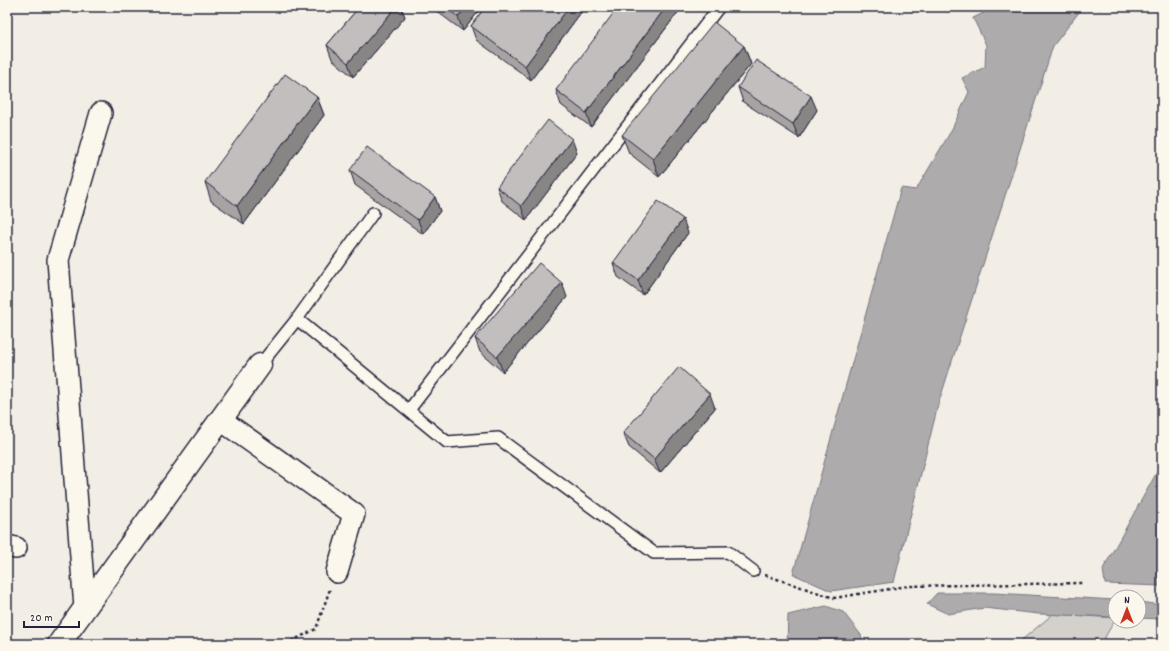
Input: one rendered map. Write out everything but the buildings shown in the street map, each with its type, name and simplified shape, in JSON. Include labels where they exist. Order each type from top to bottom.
[{"type":"street","points":[[85,608],[58,260],[101,113]]},
{"type":"street","points":[[59,644],[260,365]]},
{"type":"street","points":[[221,420],[354,514],[337,572]]},
{"type":"lane","points":[[409,410],[719,7]]},
{"type":"lane","points":[[260,365],[297,319],[373,213]]},
{"type":"lane","points":[[297,319],[447,442],[498,438],[654,553],[728,552],[752,570]]},
{"type":"path","points":[[1099,7],[1103,12]]},
{"type":"path","points":[[752,570],[834,598],[908,586],[1082,583]]},
{"type":"path","points":[[286,644],[316,629],[337,572]]},
{"type":"shaded area","points":[[990,7],[1083,7],[1053,46],[938,405],[894,582],[831,591],[793,574],[901,188],[916,190],[951,131],[969,92],[962,78],[985,67],[986,45],[973,18],[992,9]]},
{"type":"shaded area","points":[[1162,463],[1162,586],[1105,584],[1103,569]]},
{"type":"shaded area","points":[[937,593],[994,593],[1107,600],[1107,617],[1039,614],[984,608],[948,614],[927,604]]},
{"type":"shaded area","points":[[1147,603],[1162,605],[1162,619],[1147,618]]},
{"type":"shaded area","points":[[826,606],[843,612],[861,635],[864,644],[787,644],[788,615]]},
{"type":"shaded area","points":[[1053,614],[1107,617],[1107,629],[1110,629],[1101,644],[1017,644]]}]
